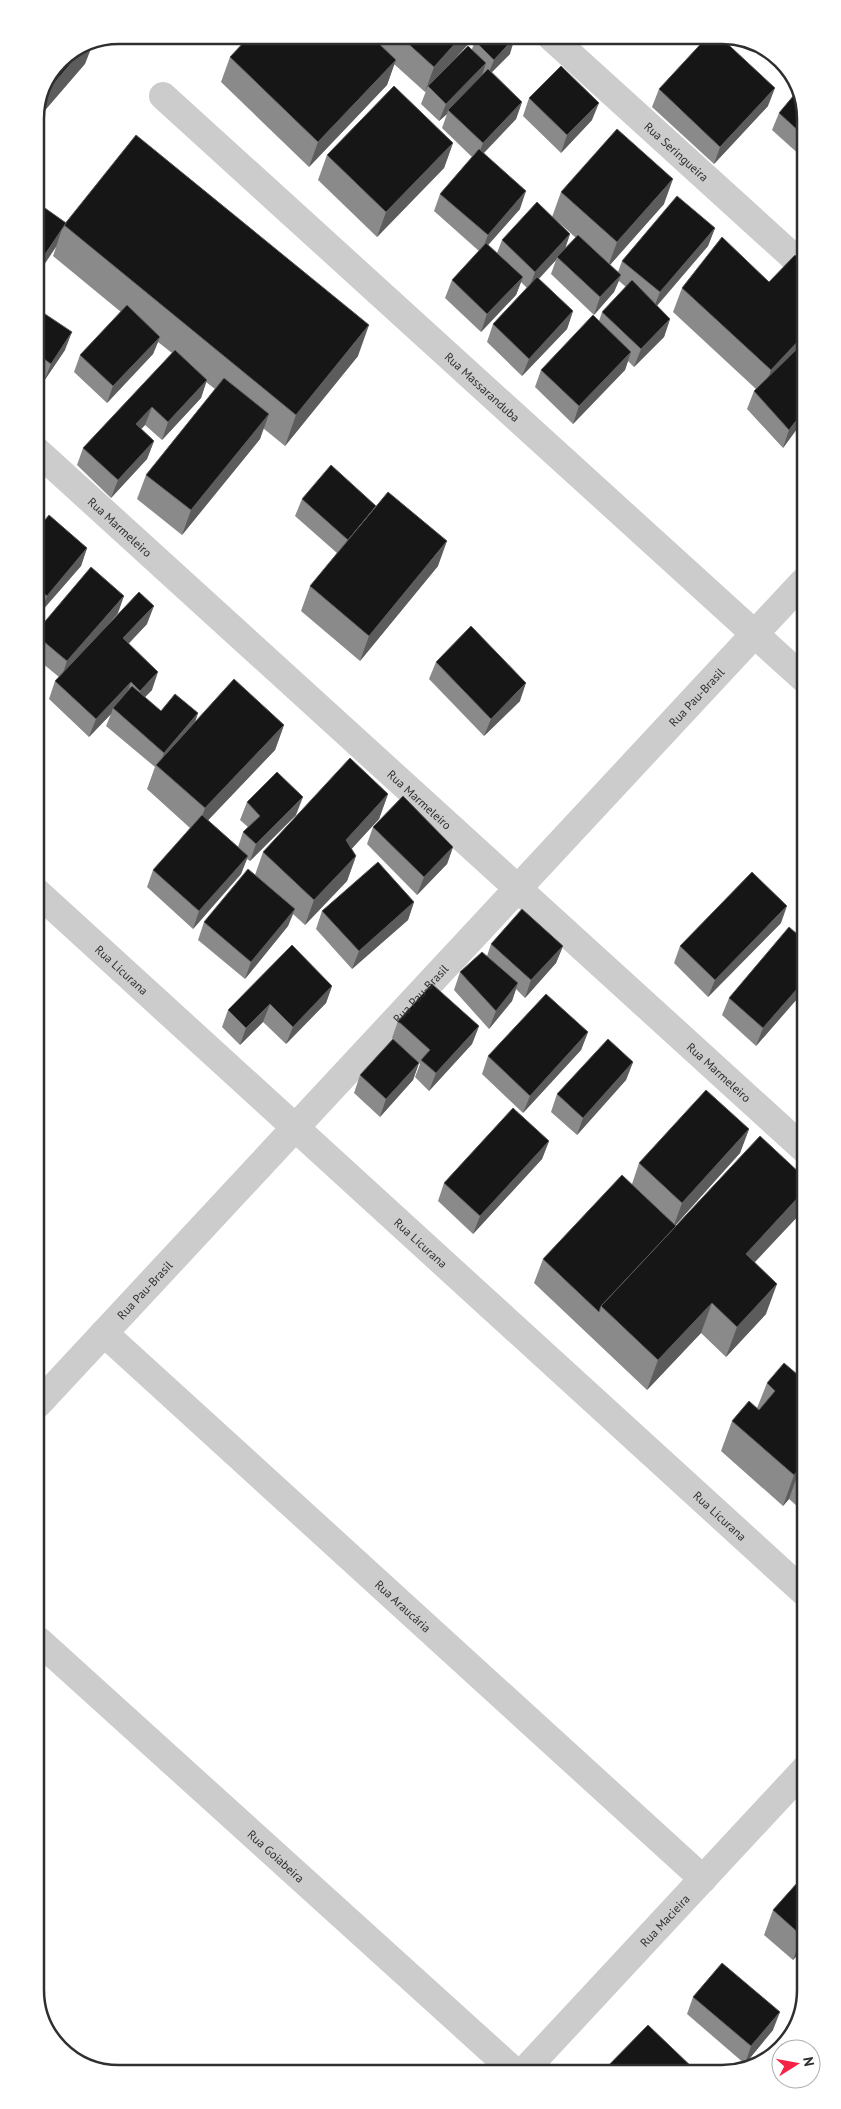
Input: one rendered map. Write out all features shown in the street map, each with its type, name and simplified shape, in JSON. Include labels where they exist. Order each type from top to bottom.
[{"type":"street","name":"Rua Seringueira","points":[[559,44],[797,260]]},
{"type":"street","name":"Rua Massaranduba","points":[[163,96],[797,672]]},
{"type":"street","name":"Rua Marmeleiro","points":[[44,457],[797,1143]]},
{"type":"street","name":"Rua Pau-Brasil","points":[[44,1398],[797,588]]},
{"type":"street","name":"Rua Licurana","points":[[44,904],[295,1128],[797,1586]]},
{"type":"street","name":"Rua Araucária","points":[[104,1333],[704,1878]]},
{"type":"street","name":"Rua Goiabeira","points":[[44,1646],[507,2065]]},
{"type":"street","name":"Rua Macieira","points":[[530,2065],[797,1779]]},
{"type":"building","points":[[242,44],[379,44],[396,60],[318,142],[230,57]]},
{"type":"building","points":[[409,44],[455,44],[434,67]]},
{"type":"building","points":[[478,44],[509,44],[494,60]]},
{"type":"building","points":[[701,44],[728,44],[775,88],[720,147],[659,89]]},
{"type":"building","points":[[468,46],[486,63],[446,104],[428,86]]},
{"type":"building","points":[[77,56],[53,85],[59,73]]},
{"type":"building","points":[[561,66],[599,103],[567,135],[529,98]]},
{"type":"building","points":[[488,69],[522,102],[483,143],[448,110]]},
{"type":"building","points":[[394,86],[453,143],[386,212],[327,155]]},
{"type":"building","points":[[793,96],[797,109],[797,129],[779,113]]},
{"type":"building","points":[[617,129],[673,179],[617,242],[561,192]]},
{"type":"building","points":[[136,135],[369,325],[296,415],[64,225]]},
{"type":"building","points":[[479,149],[526,191],[488,235],[440,194]]},
{"type":"building","points":[[677,196],[715,228],[660,292],[622,261]]},
{"type":"building","points":[[537,202],[570,234],[535,272],[502,240]]},
{"type":"building","points":[[44,207],[66,223],[44,256]]},
{"type":"building","points":[[578,235],[621,275],[600,297],[557,257]]},
{"type":"building","points":[[722,237],[769,282],[795,255],[797,257],[797,342],[771,370],[682,288]]},
{"type":"building","points":[[486,243],[523,277],[487,314],[452,280]]},
{"type":"building","points":[[537,277],[573,311],[529,359],[493,324]]},
{"type":"building","points":[[632,280],[670,319],[641,349],[602,312]]},
{"type":"building","points":[[127,305],[160,337],[113,386],[80,355]]},
{"type":"building","points":[[44,313],[72,332],[51,364],[44,359]]},
{"type":"building","points":[[593,315],[631,352],[579,406],[541,370]]},
{"type":"building","points":[[797,349],[797,420],[789,430],[754,391]]},
{"type":"building","points":[[175,350],[207,380],[168,422],[152,407],[136,424],[154,441],[118,480],[83,448]]},
{"type":"building","points":[[224,378],[269,414],[191,510],[146,475]]},
{"type":"building","points":[[331,465],[376,506],[348,540],[302,499]]},
{"type":"building","points":[[388,492],[447,541],[369,636],[310,586]]},
{"type":"building","points":[[49,515],[87,548],[47,596],[44,594],[44,521]]},
{"type":"building","points":[[91,567],[124,596],[67,661],[44,642],[44,623]]},
{"type":"building","points":[[139,592],[154,606],[123,638],[158,672],[140,691],[131,682],[96,719],[55,681]]},
{"type":"building","points":[[471,626],[526,683],[491,719],[436,662]]},
{"type":"building","points":[[234,679],[284,725],[205,808],[156,765]]},
{"type":"building","points":[[132,686],[161,711],[175,694],[198,713],[164,753],[113,708]]},
{"type":"building","points":[[350,758],[388,794],[346,840],[356,856],[314,900],[263,852]]},
{"type":"building","points":[[277,772],[303,797],[256,844],[243,832],[260,816],[247,802]]},
{"type":"building","points":[[403,796],[453,847],[424,877],[373,827]]},
{"type":"building","points":[[202,815],[248,856],[199,911],[153,870]]},
{"type":"building","points":[[378,862],[414,902],[359,951],[322,911]]},
{"type":"building","points":[[248,869],[295,909],[251,962],[204,922]]},
{"type":"building","points":[[752,872],[787,906],[715,980],[680,946]]},
{"type":"building","points":[[522,909],[563,946],[531,980],[491,944]]},
{"type":"building","points":[[789,927],[797,934],[797,989],[763,1028],[729,998]]},
{"type":"building","points":[[292,945],[332,986],[293,1027],[270,1004],[246,1028],[228,1010]]},
{"type":"building","points":[[482,952],[518,983],[496,1011],[460,972]]},
{"type":"building","points":[[432,984],[479,1026],[436,1073],[421,1060],[430,1050],[398,1021]]},
{"type":"building","points":[[546,994],[588,1032],[530,1096],[488,1056]]},
{"type":"building","points":[[393,1039],[419,1063],[386,1099],[360,1075]]},
{"type":"building","points":[[608,1039],[633,1062],[583,1118],[557,1094]]},
{"type":"building","points":[[706,1090],[749,1129],[682,1203],[639,1163]]},
{"type":"building","points":[[513,1108],[549,1141],[480,1216],[444,1183]]},
{"type":"building","points":[[760,1136],[797,1170],[797,1199],[746,1254],[777,1284],[737,1327],[712,1303],[658,1360],[601,1306]]},
{"type":"building","points":[[622,1175],[676,1226],[601,1306],[599,1312],[543,1259]]},
{"type":"building","points":[[784,1363],[797,1374],[797,1472],[794,1475],[732,1421],[749,1401],[759,1410],[775,1391],[767,1383]]},
{"type":"building","points":[[797,1883],[797,1932],[773,1910]]},
{"type":"building","points":[[722,1963],[780,2012],[751,2046],[693,1997]]},
{"type":"building","points":[[648,2025],[690,2065],[609,2065]]}]
